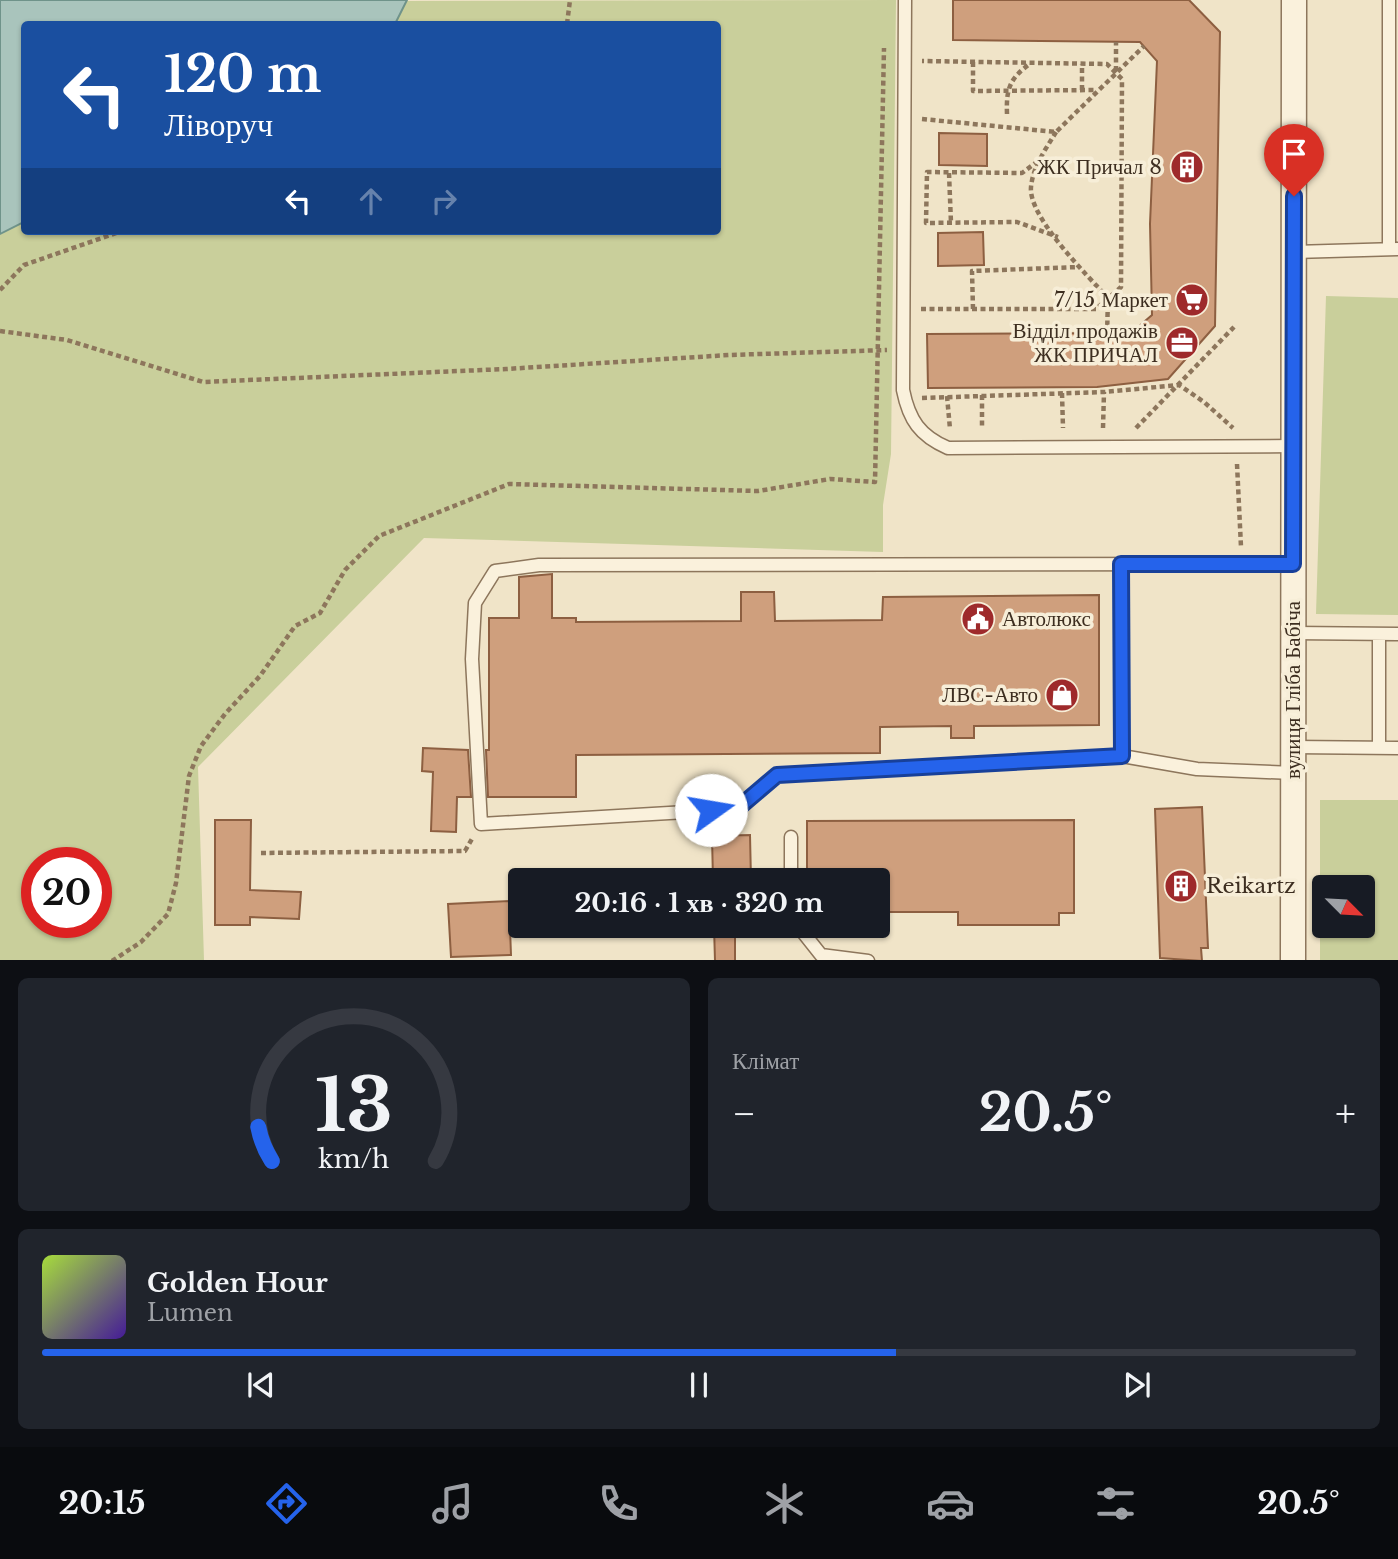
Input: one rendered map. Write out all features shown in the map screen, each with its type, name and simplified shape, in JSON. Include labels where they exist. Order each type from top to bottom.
[{"type":"street","name":"вулиця Гліба Бабіча","points":[[1293,960],[1294,0]]},
{"type":"lane","points":[[905,0],[903,390],[907,412],[931,441],[948,448],[1294,446]]},
{"type":"lane","points":[[1294,252],[1394,249],[1392,7]]},
{"type":"lane","points":[[1121,564],[1122,756]]},
{"type":"lane","points":[[1293,564],[553,565],[495,571],[475,603],[472,659],[481,824],[737,809],[777,775],[1122,756],[1197,769],[1293,773]]},
{"type":"lane","points":[[1293,633],[1398,634]]},
{"type":"lane","points":[[1379,634],[1380,747]]},
{"type":"lane","points":[[1293,747],[1398,748]]},
{"type":"lane","points":[[791,868],[792,837]]},
{"type":"lane","points":[[807,938],[821,956],[859,960]]},
{"type":"path","points":[[567,21],[570,0]]},
{"type":"path","points":[[114,960],[141,942],[168,914],[176,883],[189,776],[201,746],[225,714],[260,676],[269,659],[295,626],[320,613],[345,570],[380,536],[509,484],[758,491],[830,479],[875,482],[884,35]]},
{"type":"path","points":[[1116,42],[1116,72]]},
{"type":"path","points":[[1108,335],[1108,298],[1079,267],[1038,214],[1031,188],[1038,161],[1056,132],[1144,47]]},
{"type":"path","points":[[919,309],[1096,309],[1121,287],[1122,79],[1116,72],[1107,64],[922,61]]},
{"type":"path","points":[[973,62],[973,91],[1097,90]]},
{"type":"path","points":[[1007,114],[1006,91],[1017,72],[1032,63]]},
{"type":"path","points":[[1082,64],[1082,90]]},
{"type":"path","points":[[904,118],[1056,132]]},
{"type":"path","points":[[1038,161],[1023,173],[927,172],[926,223],[1017,222],[1058,237]]},
{"type":"path","points":[[949,173],[951,223]]},
{"type":"path","points":[[0,290],[24,265],[110,235]]},
{"type":"path","points":[[973,309],[972,271],[1079,267]]},
{"type":"path","points":[[1136,428],[1234,327]]},
{"type":"path","points":[[0,331],[67,340],[203,382],[903,349]]},
{"type":"path","points":[[917,398],[1104,391],[1179,385],[1204,402],[1236,431]]},
{"type":"path","points":[[1103,428],[1104,391]]},
{"type":"path","points":[[1062,393],[1063,428]]},
{"type":"path","points":[[982,395],[982,429]]},
{"type":"path","points":[[947,396],[950,429]]},
{"type":"path","points":[[261,853],[465,850],[481,824]]},
{"type":"green space","points":[[896,0],[891,454],[883,505],[883,552],[424,538],[198,767],[204,960],[0,960],[0,234],[21,224],[21,235],[721,235],[721,21],[396,21],[405,1]]},
{"type":"green space","points":[[1326,296],[1398,298],[1398,615],[1316,614]]},
{"type":"green space","points":[[1320,800],[1398,800],[1398,960],[1320,960],[1320,938],[1376,938],[1376,875],[1320,875]]},
{"type":"water","points":[[0,0],[407,0],[396,21],[21,21],[21,224],[0,234]]},
{"type":"building","name":"ЖК Причал 8","points":[[953,0],[1189,0],[1220,32],[1215,326],[1168,379],[1097,387],[928,388],[927,334],[1131,333],[1152,315],[1150,224],[1157,61],[1140,42],[953,40]]},
{"type":"building","points":[[939,133],[987,134],[987,166],[939,165]]},
{"type":"building","points":[[983,232],[984,265],[938,266],[938,233]]},
{"type":"building","points":[[552,574],[552,618],[576,618],[576,622],[741,621],[741,592],[774,592],[775,621],[882,620],[883,597],[1099,595],[1099,725],[974,726],[974,738],[951,738],[951,726],[880,727],[880,753],[576,755],[576,797],[488,797],[486,750],[489,750],[489,618],[519,618],[519,577]]},
{"type":"building","points":[[423,748],[468,750],[471,797],[457,797],[456,832],[431,831],[433,772],[422,771]]},
{"type":"building","name":"Reikartz","points":[[1202,807],[1208,948],[1201,948],[1202,960],[1160,958],[1155,809]]},
{"type":"building","points":[[215,820],[251,820],[250,890],[301,892],[299,919],[250,917],[250,925],[215,925]]},
{"type":"building","points":[[1074,820],[1074,913],[1059,913],[1059,925],[958,925],[958,912],[890,912],[890,868],[807,868],[807,821]]},
{"type":"building","points":[[750,835],[751,868],[713,868],[712,836]]},
{"type":"building","points":[[508,901],[511,955],[451,957],[448,904]]},
{"type":"building","points":[[714,938],[735,938],[735,960],[715,960]]},
{"type":"place","name":"ЖК Причал 8","points":[[1187,167]]},
{"type":"place","name":"7/15 Маркет","points":[[1192,300]]},
{"type":"place","name":"Відділ продажів ЖК ПРИЧАЛ","points":[[1182,343]]},
{"type":"place","name":"Автолюкс","points":[[978,619]]},
{"type":"place","name":"ЛВС-Авто","points":[[1062,695]]},
{"type":"place","name":"Reikartz","points":[[1181,886]]},
{"type":"route","points":[[711,810],[737,809],[777,775],[1122,756],[1121,564],[1293,564],[1294,196]]}]
